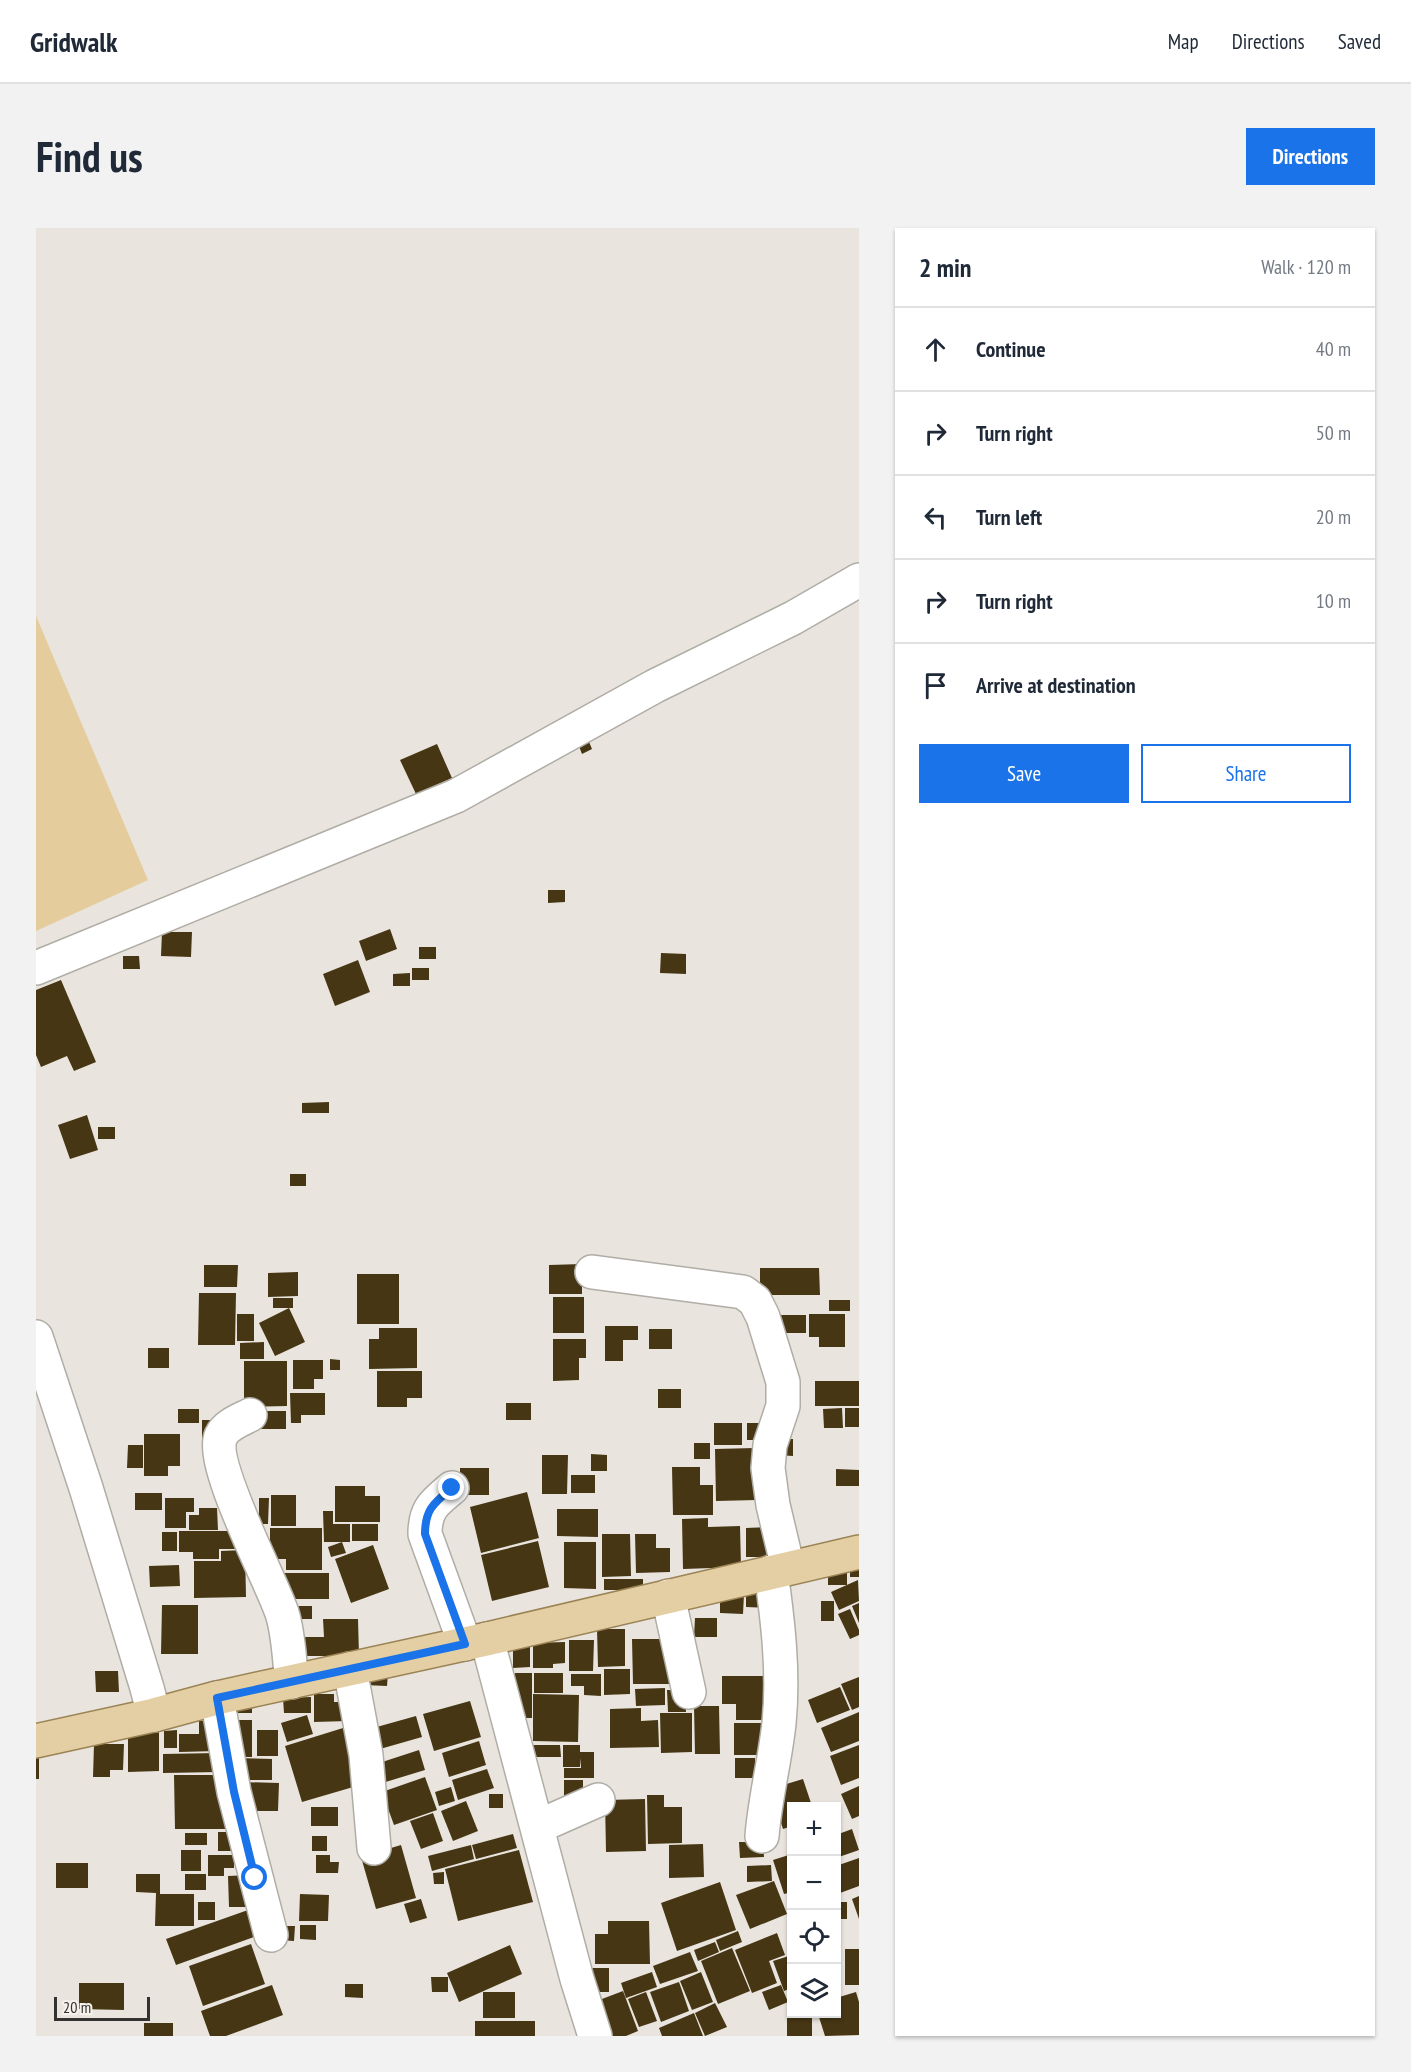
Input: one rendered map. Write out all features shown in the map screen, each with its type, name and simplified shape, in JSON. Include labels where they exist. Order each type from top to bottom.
[{"type":"main road","points":[[36,1741],[154,1715],[217,1698],[476,1642],[859,1552]]},
{"type":"street","points":[[36,968],[456,796],[655,686],[793,618],[859,580]]},
{"type":"street","points":[[592,1272],[743,1292],[756,1301],[783,1382],[783,1406],[770,1445],[768,1468],[779,1570],[777,1616],[779,1723],[765,1803],[762,1836]]},
{"type":"street","points":[[36,1337],[93,1511],[154,1715]]},
{"type":"street","points":[[250,1415],[224,1431],[220,1437],[220,1454],[237,1509],[282,1615],[292,1682]]},
{"type":"street","points":[[452,1488],[432,1505],[425,1521],[425,1534],[476,1642],[537,1827],[577,1979],[595,2036]]},
{"type":"street","points":[[668,1596],[689,1692]]},
{"type":"street","points":[[350,1669],[366,1755],[374,1848]]},
{"type":"street","points":[[217,1698],[234,1792],[271,1935]]},
{"type":"street","points":[[537,1827],[598,1800]]},
{"type":"shaded area","points":[[36,616],[148,880],[36,931]]},
{"type":"building","points":[[587,737],[592,749],[582,754],[577,741]]},
{"type":"building","points":[[437,744],[452,778],[416,794],[400,760]]},
{"type":"building","points":[[548,890],[565,890],[565,902],[548,903]]},
{"type":"building","points":[[390,929],[397,949],[366,961],[359,941]]},
{"type":"building","points":[[162,932],[192,932],[191,957],[161,956]]},
{"type":"building","points":[[419,947],[436,947],[436,959],[419,959]]},
{"type":"building","points":[[661,953],[686,954],[686,974],[660,973]]},
{"type":"building","points":[[123,956],[139,956],[140,969],[123,969]]},
{"type":"building","points":[[358,960],[370,992],[335,1006],[323,974]]},
{"type":"building","points":[[412,968],[429,968],[429,980],[412,980]]},
{"type":"building","points":[[410,973],[410,986],[393,986],[393,974]]},
{"type":"building","points":[[61,980],[96,1062],[74,1071],[67,1056],[41,1067],[36,1055],[36,990]]},
{"type":"building","points":[[329,1102],[329,1113],[302,1113],[302,1103]]},
{"type":"building","points":[[87,1115],[98,1150],[70,1159],[58,1125]]},
{"type":"building","points":[[98,1127],[115,1127],[115,1139],[98,1139]]},
{"type":"building","points":[[290,1174],[306,1174],[306,1186],[290,1186]]},
{"type":"building","points":[[582,1264],[582,1294],[549,1294],[549,1265]]},
{"type":"building","points":[[204,1265],[238,1265],[237,1287],[204,1287]]},
{"type":"building","points":[[760,1268],[819,1268],[820,1295],[760,1295]]},
{"type":"building","points":[[298,1272],[298,1296],[268,1297],[268,1273]]},
{"type":"building","points":[[357,1274],[399,1274],[399,1324],[357,1324]]},
{"type":"building","points":[[199,1293],[236,1293],[235,1345],[198,1345]]},
{"type":"building","points":[[553,1297],[584,1297],[584,1333],[553,1333]]},
{"type":"building","points":[[273,1298],[293,1298],[293,1308],[273,1308]]},
{"type":"building","points":[[829,1300],[850,1300],[850,1311],[829,1311]]},
{"type":"building","points":[[289,1308],[305,1342],[275,1356],[259,1323]]},
{"type":"building","points":[[237,1314],[254,1314],[254,1341],[237,1341]]},
{"type":"building","points":[[809,1314],[845,1314],[845,1347],[819,1347],[819,1337],[809,1337]]},
{"type":"building","points":[[779,1315],[806,1315],[806,1333],[779,1333]]},
{"type":"building","points":[[605,1326],[638,1326],[638,1340],[623,1340],[623,1361],[605,1361]]},
{"type":"building","points":[[379,1328],[417,1328],[417,1368],[369,1369],[369,1339],[379,1339]]},
{"type":"building","points":[[649,1329],[672,1329],[672,1349],[649,1349]]},
{"type":"building","points":[[553,1339],[586,1339],[586,1358],[579,1358],[579,1380],[553,1381]]},
{"type":"building","points":[[264,1342],[264,1359],[240,1359],[240,1343]]},
{"type":"building","points":[[148,1348],[169,1348],[169,1368],[148,1368]]},
{"type":"building","points":[[330,1359],[340,1360],[340,1370],[330,1370]]},
{"type":"building","points":[[293,1360],[323,1360],[323,1379],[314,1379],[314,1389],[293,1389]]},
{"type":"building","points":[[244,1361],[287,1361],[287,1406],[244,1407]]},
{"type":"building","points":[[377,1371],[422,1371],[422,1398],[407,1398],[407,1407],[377,1407]]},
{"type":"building","points":[[815,1381],[859,1381],[859,1406],[815,1406]]},
{"type":"building","points":[[658,1389],[681,1389],[681,1408],[658,1408]]},
{"type":"building","points":[[290,1393],[325,1393],[325,1415],[301,1415],[301,1423],[291,1423]]},
{"type":"building","points":[[506,1403],[531,1403],[531,1420],[506,1420]]},
{"type":"building","points":[[842,1408],[843,1428],[824,1428],[823,1409]]},
{"type":"building","points":[[845,1408],[859,1408],[859,1427],[845,1427]]},
{"type":"building","points":[[178,1409],[199,1409],[199,1423],[178,1423]]},
{"type":"building","points":[[260,1411],[286,1411],[286,1429],[260,1429]]},
{"type":"building","points":[[202,1420],[217,1420],[217,1439],[202,1439]]},
{"type":"building","points":[[714,1423],[742,1423],[742,1445],[714,1445]]},
{"type":"building","points":[[747,1423],[763,1423],[763,1440],[747,1440]]},
{"type":"building","points":[[144,1434],[180,1434],[180,1466],[168,1466],[168,1476],[144,1476]]},
{"type":"building","points":[[777,1439],[793,1439],[793,1456],[777,1455]]},
{"type":"building","points":[[694,1443],[710,1443],[710,1459],[694,1459]]},
{"type":"building","points":[[128,1445],[143,1445],[143,1468],[127,1468]]},
{"type":"building","points":[[755,1448],[757,1500],[716,1501],[715,1449]]},
{"type":"building","points":[[591,1454],[607,1455],[607,1471],[591,1471]]},
{"type":"building","points":[[542,1455],[568,1455],[567,1494],[542,1494]]},
{"type":"building","points":[[672,1467],[700,1467],[700,1485],[713,1485],[713,1515],[673,1515]]},
{"type":"building","points":[[460,1468],[489,1468],[489,1495],[460,1495]]},
{"type":"building","points":[[836,1469],[859,1470],[859,1486],[836,1486]]},
{"type":"building","points":[[571,1475],[595,1475],[595,1493],[571,1493]]},
{"type":"building","points":[[335,1486],[365,1486],[365,1496],[380,1496],[380,1522],[335,1522]]},
{"type":"building","points":[[527,1492],[539,1538],[481,1553],[470,1507]]},
{"type":"building","points":[[135,1493],[162,1493],[162,1510],[135,1510]]},
{"type":"building","points":[[271,1495],[296,1495],[296,1526],[271,1526]]},
{"type":"building","points":[[165,1498],[194,1498],[194,1512],[186,1512],[186,1528],[165,1528]]},
{"type":"building","points":[[259,1498],[269,1498],[268,1524],[259,1524]]},
{"type":"building","points":[[199,1508],[217,1508],[218,1530],[189,1530],[189,1515],[199,1515]]},
{"type":"building","points":[[557,1509],[598,1509],[598,1537],[557,1536]]},
{"type":"building","points":[[323,1511],[333,1511],[333,1524],[350,1524],[350,1542],[324,1542]]},
{"type":"building","points":[[708,1518],[708,1527],[740,1526],[741,1567],[683,1569],[682,1519]]},
{"type":"building","points":[[352,1524],[378,1524],[378,1541],[352,1541]]},
{"type":"building","points":[[774,1527],[775,1557],[746,1557],[746,1528]]},
{"type":"building","points":[[270,1528],[322,1528],[322,1570],[286,1570],[286,1559],[270,1559]]},
{"type":"building","points":[[179,1531],[236,1531],[236,1549],[219,1549],[219,1559],[193,1559],[193,1552],[179,1552]]},
{"type":"building","points":[[162,1532],[177,1532],[177,1551],[162,1551]]},
{"type":"building","points":[[602,1534],[630,1534],[631,1576],[602,1577]]},
{"type":"building","points":[[635,1534],[656,1534],[656,1548],[670,1548],[670,1572],[636,1573]]},
{"type":"building","points":[[538,1541],[549,1587],[492,1601],[481,1555]]},
{"type":"building","points":[[342,1542],[346,1553],[331,1557],[328,1547]]},
{"type":"building","points":[[564,1542],[596,1542],[596,1589],[564,1588]]},
{"type":"building","points":[[373,1545],[389,1589],[351,1603],[335,1559]]},
{"type":"building","points":[[245,1550],[246,1597],[194,1598],[194,1561],[221,1561],[221,1551]]},
{"type":"building","points":[[850,1563],[859,1563],[859,1577],[850,1577]]},
{"type":"building","points":[[179,1565],[180,1586],[150,1587],[149,1566]]},
{"type":"building","points":[[828,1567],[847,1567],[847,1585],[828,1585]]},
{"type":"building","points":[[281,1573],[329,1573],[329,1599],[281,1599]]},
{"type":"building","points":[[604,1579],[643,1579],[643,1590],[604,1590]]},
{"type":"building","points":[[858,1580],[859,1601],[839,1610],[831,1592]]},
{"type":"building","points":[[746,1588],[769,1588],[768,1608],[746,1607]]},
{"type":"building","points":[[720,1594],[744,1594],[743,1614],[720,1613]]},
{"type":"building","points":[[821,1601],[834,1601],[834,1621],[821,1621]]},
{"type":"building","points":[[859,1603],[859,1623],[852,1606]]},
{"type":"building","points":[[162,1605],[198,1605],[198,1654],[161,1654]]},
{"type":"building","points":[[289,1606],[312,1606],[312,1619],[289,1619]]},
{"type":"building","points":[[850,1609],[859,1635],[850,1639],[838,1614]]},
{"type":"building","points":[[695,1618],[717,1618],[717,1637],[694,1637]]},
{"type":"building","points":[[323,1619],[358,1619],[359,1656],[295,1656],[295,1637],[324,1637]]},
{"type":"building","points":[[597,1629],[625,1629],[625,1666],[598,1667]]},
{"type":"building","points":[[632,1639],[675,1639],[675,1684],[633,1684]]},
{"type":"building","points":[[569,1640],[594,1640],[593,1671],[569,1671]]},
{"type":"building","points":[[565,1642],[565,1663],[553,1664],[553,1668],[533,1668],[533,1643]]},
{"type":"building","points":[[513,1644],[530,1644],[530,1667],[513,1668]]},
{"type":"building","points":[[604,1669],[630,1669],[630,1694],[604,1695]]},
{"type":"building","points":[[95,1671],[118,1671],[119,1692],[96,1692]]},
{"type":"building","points":[[365,1672],[388,1673],[387,1686],[364,1685]]},
{"type":"building","points":[[515,1673],[532,1673],[532,1718],[514,1718]]},
{"type":"building","points":[[534,1673],[563,1673],[563,1693],[534,1693]]},
{"type":"building","points":[[571,1674],[601,1674],[601,1696],[584,1695],[584,1686],[571,1686]]},
{"type":"building","points":[[722,1676],[774,1676],[774,1720],[736,1720],[736,1704],[722,1704]]},
{"type":"building","points":[[859,1677],[859,1707],[852,1710],[841,1684]]},
{"type":"building","points":[[840,1687],[850,1710],[817,1723],[808,1700]]},
{"type":"building","points":[[665,1688],[665,1705],[636,1706],[635,1689]]},
{"type":"building","points":[[667,1690],[685,1690],[686,1712],[668,1712]]},
{"type":"building","points":[[314,1694],[334,1694],[334,1702],[348,1702],[348,1721],[314,1722]]},
{"type":"building","points":[[533,1694],[579,1695],[578,1742],[533,1741]]},
{"type":"building","points":[[252,1696],[252,1713],[233,1713]]},
{"type":"building","points":[[311,1697],[311,1713],[284,1713],[283,1698]]},
{"type":"building","points":[[470,1701],[481,1737],[434,1751],[423,1714]]},
{"type":"building","points":[[694,1706],[719,1706],[720,1754],[695,1754]]},
{"type":"building","points":[[641,1708],[641,1721],[658,1720],[659,1747],[610,1748],[610,1709]]},
{"type":"building","points":[[859,1712],[859,1741],[831,1752],[821,1728]]},
{"type":"building","points":[[660,1713],[692,1713],[692,1752],[661,1753]]},
{"type":"building","points":[[307,1715],[313,1734],[287,1742],[281,1723]]},
{"type":"building","points":[[416,1716],[422,1737],[373,1751],[366,1730]]},
{"type":"building","points":[[229,1720],[252,1720],[252,1757],[229,1757]]},
{"type":"building","points":[[199,1721],[216,1721],[217,1751],[179,1752],[179,1734],[199,1734]]},
{"type":"building","points":[[734,1723],[769,1723],[770,1755],[734,1755]]},
{"type":"building","points":[[128,1725],[159,1725],[159,1771],[128,1772]]},
{"type":"building","points":[[343,1728],[360,1785],[302,1802],[285,1746]]},
{"type":"building","points":[[177,1730],[177,1748],[164,1748],[164,1731]]},
{"type":"building","points":[[257,1730],[278,1730],[278,1756],[257,1756]]},
{"type":"building","points":[[479,1741],[486,1765],[449,1777],[442,1753]]},
{"type":"building","points":[[94,1744],[124,1744],[123,1770],[110,1770],[110,1777],[93,1777]]},
{"type":"building","points":[[533,1745],[560,1745],[561,1757],[533,1757]]},
{"type":"building","points":[[563,1745],[580,1745],[580,1752],[594,1752],[594,1778],[564,1778],[564,1768],[581,1768],[581,1758],[580,1767],[563,1767]]},
{"type":"building","points":[[859,1745],[859,1778],[841,1785],[830,1756]]},
{"type":"building","points":[[419,1750],[425,1770],[379,1784],[373,1765]]},
{"type":"building","points":[[218,1753],[219,1772],[163,1773],[163,1754]]},
{"type":"building","points":[[36,1756],[39,1756],[39,1779],[36,1779]]},
{"type":"building","points":[[235,1758],[272,1759],[272,1780],[235,1780]]},
{"type":"building","points":[[735,1758],[755,1758],[755,1778],[735,1778]]},
{"type":"building","points":[[487,1769],[494,1788],[458,1800],[452,1780]]},
{"type":"building","points":[[174,1775],[225,1775],[225,1829],[175,1829]]},
{"type":"building","points":[[425,1777],[437,1810],[394,1825],[382,1792]]},
{"type":"building","points":[[803,1779],[811,1802],[787,1802],[787,1828],[783,1829],[770,1789]]},
{"type":"building","points":[[564,1780],[583,1780],[583,1800],[564,1800]]},
{"type":"building","points":[[241,1782],[279,1783],[278,1811],[241,1811]]},
{"type":"building","points":[[859,1786],[859,1816],[852,1819],[841,1794]]},
{"type":"building","points":[[451,1787],[455,1801],[439,1806],[435,1792]]},
{"type":"building","points":[[489,1794],[503,1794],[503,1808],[489,1808]]},
{"type":"building","points":[[647,1795],[664,1795],[664,1807],[682,1807],[682,1843],[648,1844]]},
{"type":"building","points":[[645,1799],[646,1851],[606,1852],[605,1800]]},
{"type":"building","points":[[466,1801],[478,1831],[453,1841],[441,1811]]},
{"type":"building","points":[[311,1807],[338,1807],[338,1826],[311,1826]]},
{"type":"building","points":[[433,1813],[443,1841],[421,1849],[410,1821]]},
{"type":"building","points":[[852,1829],[859,1850],[841,1856],[841,1833]]},
{"type":"building","points":[[218,1832],[238,1832],[238,1851],[218,1851]]},
{"type":"building","points":[[185,1833],[207,1833],[207,1845],[185,1845]]},
{"type":"building","points":[[513,1834],[517,1848],[476,1859],[472,1845]]},
{"type":"building","points":[[312,1836],[327,1836],[327,1851],[312,1851]]},
{"type":"building","points":[[739,1842],[763,1842],[764,1857],[740,1858]]},
{"type":"building","points":[[703,1844],[704,1877],[669,1878],[669,1845]]},
{"type":"building","points":[[401,1845],[416,1898],[376,1909],[361,1857]]},
{"type":"building","points":[[471,1845],[474,1859],[432,1871],[428,1856]]},
{"type":"building","points":[[181,1850],[201,1850],[201,1871],[181,1871]]},
{"type":"building","points":[[519,1850],[533,1902],[458,1921],[445,1869]]},
{"type":"building","points":[[208,1855],[234,1855],[234,1868],[224,1868],[224,1876],[208,1876]]},
{"type":"building","points":[[316,1855],[330,1855],[330,1862],[339,1862],[338,1873],[316,1873]]},
{"type":"building","points":[[787,1856],[787,1893],[784,1894],[773,1860]]},
{"type":"building","points":[[859,1858],[859,1886],[841,1893],[841,1864]]},
{"type":"building","points":[[56,1863],[88,1863],[88,1888],[56,1888]]},
{"type":"building","points":[[771,1865],[772,1881],[747,1882],[747,1866]]},
{"type":"building","points":[[444,1872],[444,1884],[434,1884],[433,1873]]},
{"type":"building","points":[[136,1874],[160,1874],[160,1894],[194,1894],[194,1926],[155,1926],[156,1893],[136,1892]]},
{"type":"building","points":[[185,1874],[206,1874],[206,1890],[185,1890]]},
{"type":"building","points":[[251,1875],[252,1907],[229,1907],[228,1876]]},
{"type":"building","points":[[774,1881],[787,1914],[750,1929],[736,1895]]},
{"type":"building","points":[[720,1882],[736,1930],[677,1951],[661,1903]]},
{"type":"building","points":[[300,1894],[329,1895],[328,1921],[299,1921]]},
{"type":"building","points":[[859,1896],[859,1919],[852,1899]]},
{"type":"building","points":[[421,1899],[427,1918],[410,1923],[404,1904]]},
{"type":"building","points":[[198,1902],[215,1902],[215,1920],[198,1920]]},
{"type":"building","points":[[841,1902],[847,1902],[847,1919],[841,1919]]},
{"type":"building","points":[[248,1910],[257,1936],[176,1965],[166,1939]]},
{"type":"building","points":[[608,1921],[649,1921],[650,1964],[595,1964],[595,1934],[608,1934]]},
{"type":"building","points":[[300,1925],[316,1925],[316,1940],[300,1939]]},
{"type":"building","points":[[279,1926],[295,1926],[294,1941],[279,1940]]},
{"type":"building","points":[[738,1931],[742,1942],[720,1951],[716,1940]]},
{"type":"building","points":[[777,1933],[785,1955],[769,1961],[777,1983],[752,1993],[735,1950]]},
{"type":"building","points":[[715,1942],[719,1952],[698,1961],[694,1950]]},
{"type":"building","points":[[251,1944],[265,1984],[203,2006],[189,1966]]},
{"type":"building","points":[[510,1945],[522,1974],[459,2002],[447,1973]]},
{"type":"building","points":[[732,1948],[750,1991],[718,2004],[701,1961]]},
{"type":"building","points":[[845,1949],[859,1949],[859,1985],[845,1985]]},
{"type":"building","points":[[690,1952],[698,1971],[660,1984],[653,1966]]},
{"type":"building","points":[[787,1957],[787,1990],[784,1991],[773,1961]]},
{"type":"building","points":[[591,1968],[609,1968],[609,1992],[591,1992]]},
{"type":"building","points":[[652,1972],[657,1987],[626,1998],[621,1983]]},
{"type":"building","points":[[701,1972],[713,2002],[692,2010],[680,1981]]},
{"type":"building","points":[[431,1977],[448,1977],[448,1992],[432,1992]]},
{"type":"building","points":[[679,1982],[689,2011],[661,2022],[650,1992]]},
{"type":"building","points":[[79,1983],[124,1983],[124,2010],[79,2009]]},
{"type":"building","points":[[345,1984],[363,1984],[363,1998],[345,1997]]},
{"type":"building","points":[[272,1985],[283,2015],[226,2036],[210,2036],[201,2011]]},
{"type":"building","points":[[781,1985],[787,2002],[769,2010],[762,1992]]},
{"type":"building","points":[[623,1991],[638,2031],[626,2036],[607,2036],[594,2002]]},
{"type":"building","points":[[483,1992],[515,1992],[515,2018],[483,2018]]},
{"type":"building","points":[[646,1992],[657,2021],[639,2027],[628,1999]]},
{"type":"building","points":[[856,1992],[859,2002],[859,2035],[825,2036],[819,2018],[841,2018],[841,1996]]},
{"type":"building","points":[[715,2003],[727,2027],[705,2036],[695,2013]]},
{"type":"building","points":[[694,2013],[703,2036],[662,2036],[659,2028]]},
{"type":"building","points":[[787,2018],[812,2018],[812,2036],[787,2036]]},
{"type":"building","points":[[475,2021],[535,2021],[535,2036],[475,2036]]},
{"type":"building","points":[[144,2023],[173,2023],[173,2036],[144,2036]]},
{"type":"route","points":[[255,1878],[234,1792],[217,1698],[465,1644],[425,1534],[425,1521],[432,1505],[452,1488]]}]
